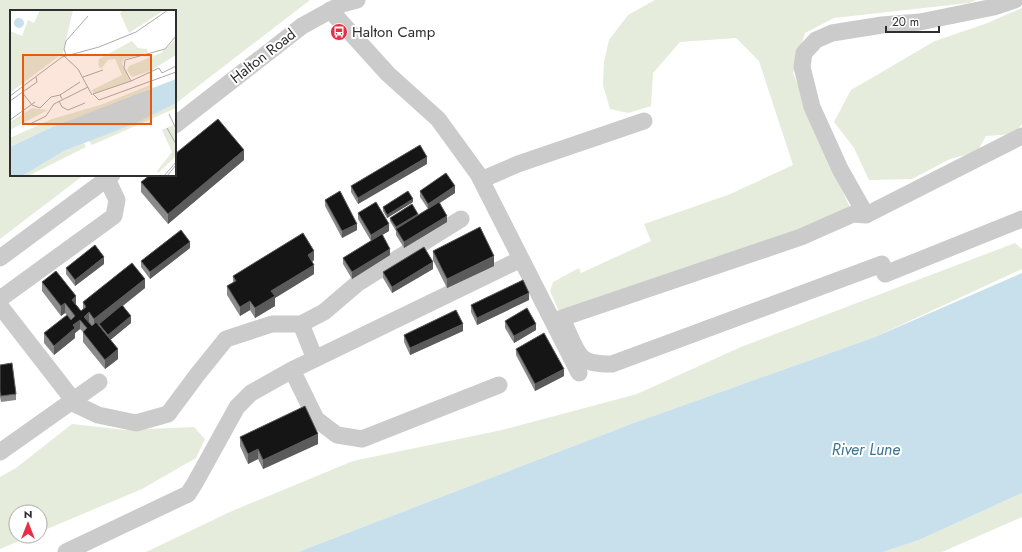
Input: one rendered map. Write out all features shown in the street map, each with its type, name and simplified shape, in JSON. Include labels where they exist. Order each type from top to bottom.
[{"type":"street","points":[[866,215],[840,170],[812,107],[802,67],[804,52],[816,40],[832,33],[882,25],[920,22],[1015,0]]},
{"type":"street","points":[[343,4],[388,74],[438,119],[480,180],[579,373]]},
{"type":"street","name":"Halton Road","points":[[176,124],[302,26],[343,4]]},
{"type":"street","points":[[480,180],[518,164],[644,121]]},
{"type":"street","points":[[1022,136],[866,215],[853,214],[801,237],[562,318],[580,356],[599,364],[612,364],[882,264],[885,274],[1022,219]]},
{"type":"street","points":[[0,258],[109,177],[117,200],[114,216],[0,299]]},
{"type":"street","points":[[0,306],[77,405],[98,415],[136,422],[168,414],[196,375],[226,340],[272,324],[300,324],[324,312],[358,284],[461,219]]},
{"type":"street","points":[[66,552],[188,494],[237,407],[251,393],[292,370],[521,259]]},
{"type":"street","points":[[300,324],[315,359]]},
{"type":"street","points":[[292,370],[316,419],[337,435],[362,439],[499,385]]},
{"type":"street","points":[[0,452],[99,382]]},
{"type":"green space","points":[[0,0],[310,0],[176,103],[176,10],[10,10],[10,176],[83,176],[0,239]]},
{"type":"green space","points":[[655,0],[976,0],[969,3],[834,18],[805,33],[793,73],[822,146],[853,214],[562,318],[550,291],[553,282],[579,268],[581,273],[651,241],[644,224],[728,195],[793,165],[759,61],[736,38],[680,42],[653,73],[651,106],[628,113],[610,109],[603,85],[604,62],[609,40],[628,15]]},
{"type":"green space","points":[[1022,8],[1022,124],[1014,134],[986,136],[977,152],[950,159],[912,179],[869,180],[854,148],[834,122],[851,90],[935,41],[985,24]]},
{"type":"green space","points":[[1015,243],[1022,249],[1022,269],[875,337],[631,424],[298,552],[146,552],[232,511],[353,461],[502,430],[637,394],[741,347]]},
{"type":"green space","points":[[72,424],[126,430],[194,427],[205,439],[196,458],[142,489],[48,529],[48,504],[8,504],[8,544],[12,544],[0,549],[0,477],[16,468]]},
{"type":"green space","points":[[1022,493],[1022,517],[942,552],[883,552],[919,540]]},
{"type":"water","name":"River Lune","points":[[1022,273],[1022,493],[919,540],[883,552],[298,552],[631,424],[875,337]]},
{"type":"building","points":[[218,119],[244,150],[168,214],[141,182],[149,176],[176,176],[176,153]]},
{"type":"building","points":[[420,145],[427,157],[358,198],[351,186]]},
{"type":"building","points":[[446,173],[455,186],[428,204],[420,191]]},
{"type":"building","points":[[340,191],[357,224],[342,231],[325,200]]},
{"type":"building","points":[[408,191],[413,199],[387,215],[383,207]]},
{"type":"building","points":[[376,202],[389,224],[371,235],[358,213]]},
{"type":"building","points":[[439,202],[447,216],[404,242],[396,229]]},
{"type":"building","points":[[412,204],[418,214],[396,227],[390,218]]},
{"type":"building","points":[[480,227],[494,256],[447,279],[433,251]]},
{"type":"building","points":[[181,230],[190,242],[150,272],[141,261]]},
{"type":"building","points":[[303,233],[314,251],[308,255],[314,265],[271,291],[275,296],[255,308],[250,301],[240,307],[227,286],[236,281],[233,276]]},
{"type":"building","points":[[382,234],[390,249],[352,272],[343,258]]},
{"type":"building","points":[[95,245],[104,257],[75,280],[66,268]]},
{"type":"building","points":[[424,247],[433,262],[392,287],[383,272]]},
{"type":"building","points":[[132,263],[145,279],[94,319],[89,312],[84,317],[92,326],[96,322],[118,349],[105,360],[83,332],[87,328],[80,320],[73,325],[75,328],[54,346],[44,333],[67,315],[71,320],[75,316],[65,303],[61,306],[42,282],[56,271],[76,296],[72,300],[81,311],[86,307],[83,302]]},
{"type":"building","points":[[523,280],[529,293],[477,318],[471,305]]},
{"type":"building","points":[[122,305],[131,316],[108,335],[99,324]]},
{"type":"building","points":[[527,308],[536,324],[514,336],[505,321]]},
{"type":"building","points":[[456,310],[463,324],[410,348],[404,335]]},
{"type":"building","points":[[544,333],[564,369],[535,384],[516,349]]},
{"type":"building","points":[[12,363],[16,394],[1,396],[0,365]]},
{"type":"building","points":[[305,406],[318,434],[263,460],[258,449],[248,454],[240,437]]},
{"type":"place","name":"Halton Camp","points":[[339,32]]}]
